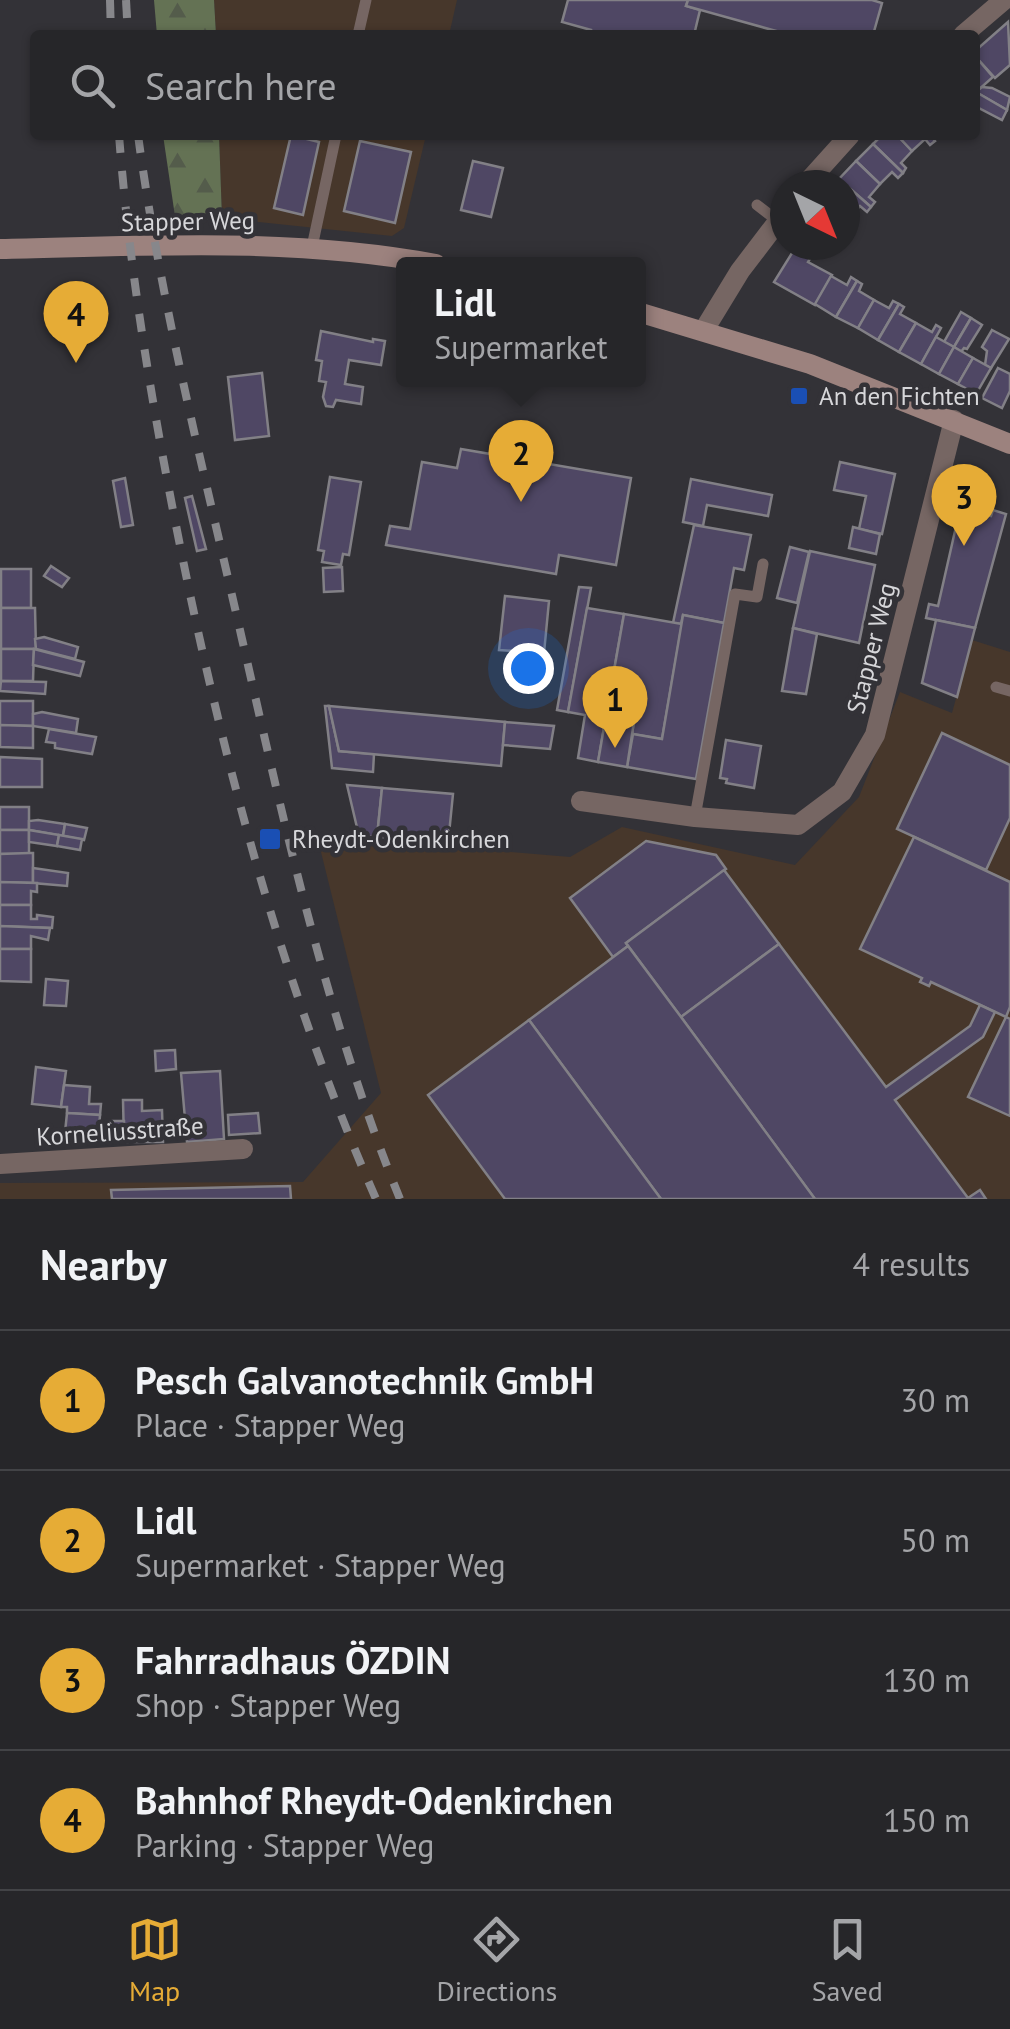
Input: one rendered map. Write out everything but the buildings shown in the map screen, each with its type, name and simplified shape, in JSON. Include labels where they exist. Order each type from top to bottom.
[{"type":"main road","name":"Stapper Weg","points":[[0,249],[240,244],[312,247],[396,259]]},
{"type":"main road","points":[[646,314],[810,364],[1010,444]]},
{"type":"street","points":[[969,30],[1004,0]]},
{"type":"street","points":[[818,170],[846,140]]},
{"type":"street","points":[[704,330],[770,231]]},
{"type":"street","name":"Stapper Weg","points":[[581,801],[695,818],[798,825],[842,792],[874,735],[954,420]]},
{"type":"street","name":"Korneliusstraße","points":[[0,1164],[243,1149]]},
{"type":"lane","points":[[359,30],[366,0]]},
{"type":"lane","points":[[312,247],[335,140]]},
{"type":"lane","points":[[757,205],[770,211]]},
{"type":"lane","points":[[695,818],[735,594],[756,597],[763,564]]},
{"type":"lane","points":[[996,688],[1010,691]]},
{"type":"shaded area","points":[[214,0],[457,0],[450,30],[216,30]]},
{"type":"shaded area","points":[[219,140],[425,140],[404,228],[392,236],[222,218]]},
{"type":"shaded area","points":[[972,640],[1010,652],[1010,1199],[0,1199],[0,1183],[303,1182],[381,1093],[317,836],[570,857],[622,827],[795,865],[859,797],[900,692],[952,713]]},
{"type":"green space","points":[[154,0],[214,0],[216,30],[157,30]]},
{"type":"green space","points":[[164,140],[219,140],[222,218],[176,223]]},
{"type":"railway","points":[[110,0],[111,30]]},
{"type":"railway","points":[[126,0],[128,30]]},
{"type":"railway","points":[[120,140],[131,252],[157,426],[227,753],[292,979],[317,1053],[376,1199]]},
{"type":"railway","points":[[139,140],[184,388],[292,852],[329,993],[400,1199]]},
{"type":"place","name":"Bahnhof Rheydt-Odenkirchen","points":[[76,363]]},
{"type":"place","name":"An den Fichten","points":[[799,396]]},
{"type":"place","name":"Lidl","points":[[521,502]]},
{"type":"place","name":"Fahrradhaus ÖZDIN","points":[[964,546]]},
{"type":"place","name":"Pesch Galvanotechnik GmbH","points":[[615,748]]},
{"type":"place","name":"Rheydt-Odenkirchen","points":[[270,839]]}]
